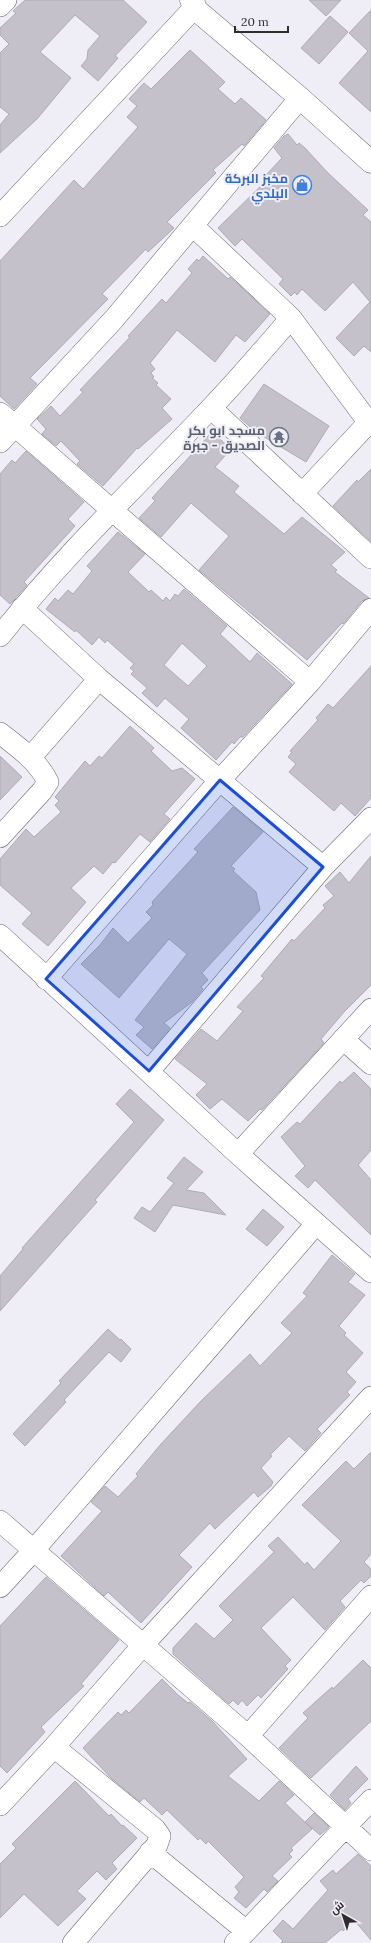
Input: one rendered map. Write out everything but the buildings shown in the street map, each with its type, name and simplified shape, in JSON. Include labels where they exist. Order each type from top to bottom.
[{"type":"street","points":[[0,6],[6,0]]},
{"type":"street","points":[[0,216],[194,3],[370,159]]},
{"type":"street","points":[[0,442],[8,419],[114,319],[300,98]]},
{"type":"street","points":[[193,226],[291,318],[370,421],[302,494]]},
{"type":"street","points":[[0,636],[22,608],[111,510],[211,408],[291,318]]},
{"type":"street","points":[[211,408],[371,558]]},
{"type":"street","points":[[8,419],[310,682]]},
{"type":"street","points":[[22,608],[100,679],[323,867]]},
{"type":"street","points":[[46,979],[220,780],[310,682],[371,609]]},
{"type":"street","points":[[30,758],[100,679]]},
{"type":"street","points":[[0,733],[43,771],[48,782],[42,791],[0,837]]},
{"type":"street","points":[[149,1071],[323,867],[371,818]]},
{"type":"street","points":[[0,935],[46,979],[149,1071],[238,1154],[371,1272]]},
{"type":"street","points":[[238,1154],[371,1009]]},
{"type":"street","points":[[343,1039],[371,1064]]},
{"type":"street","points":[[0,1587],[33,1551],[316,1224]]},
{"type":"street","points":[[0,1806],[144,1645],[371,1397]]},
{"type":"street","points":[[0,1521],[248,1736],[371,1850]]},
{"type":"street","points":[[248,1736],[371,1596]]},
{"type":"street","points":[[54,1747],[155,1829],[160,1836],[157,1844],[73,1943]]},
{"type":"street","points":[[150,1852],[241,1937],[371,1800]]},
{"type":"highlighted area","points":[[220,780],[323,867],[149,1071],[46,979]]},
{"type":"place","name":"مخبز البركة البلدي","points":[[302,185]]},
{"type":"place","name":"مسجد ابو بكر الصديق - جبرة","points":[[279,437]]}]
